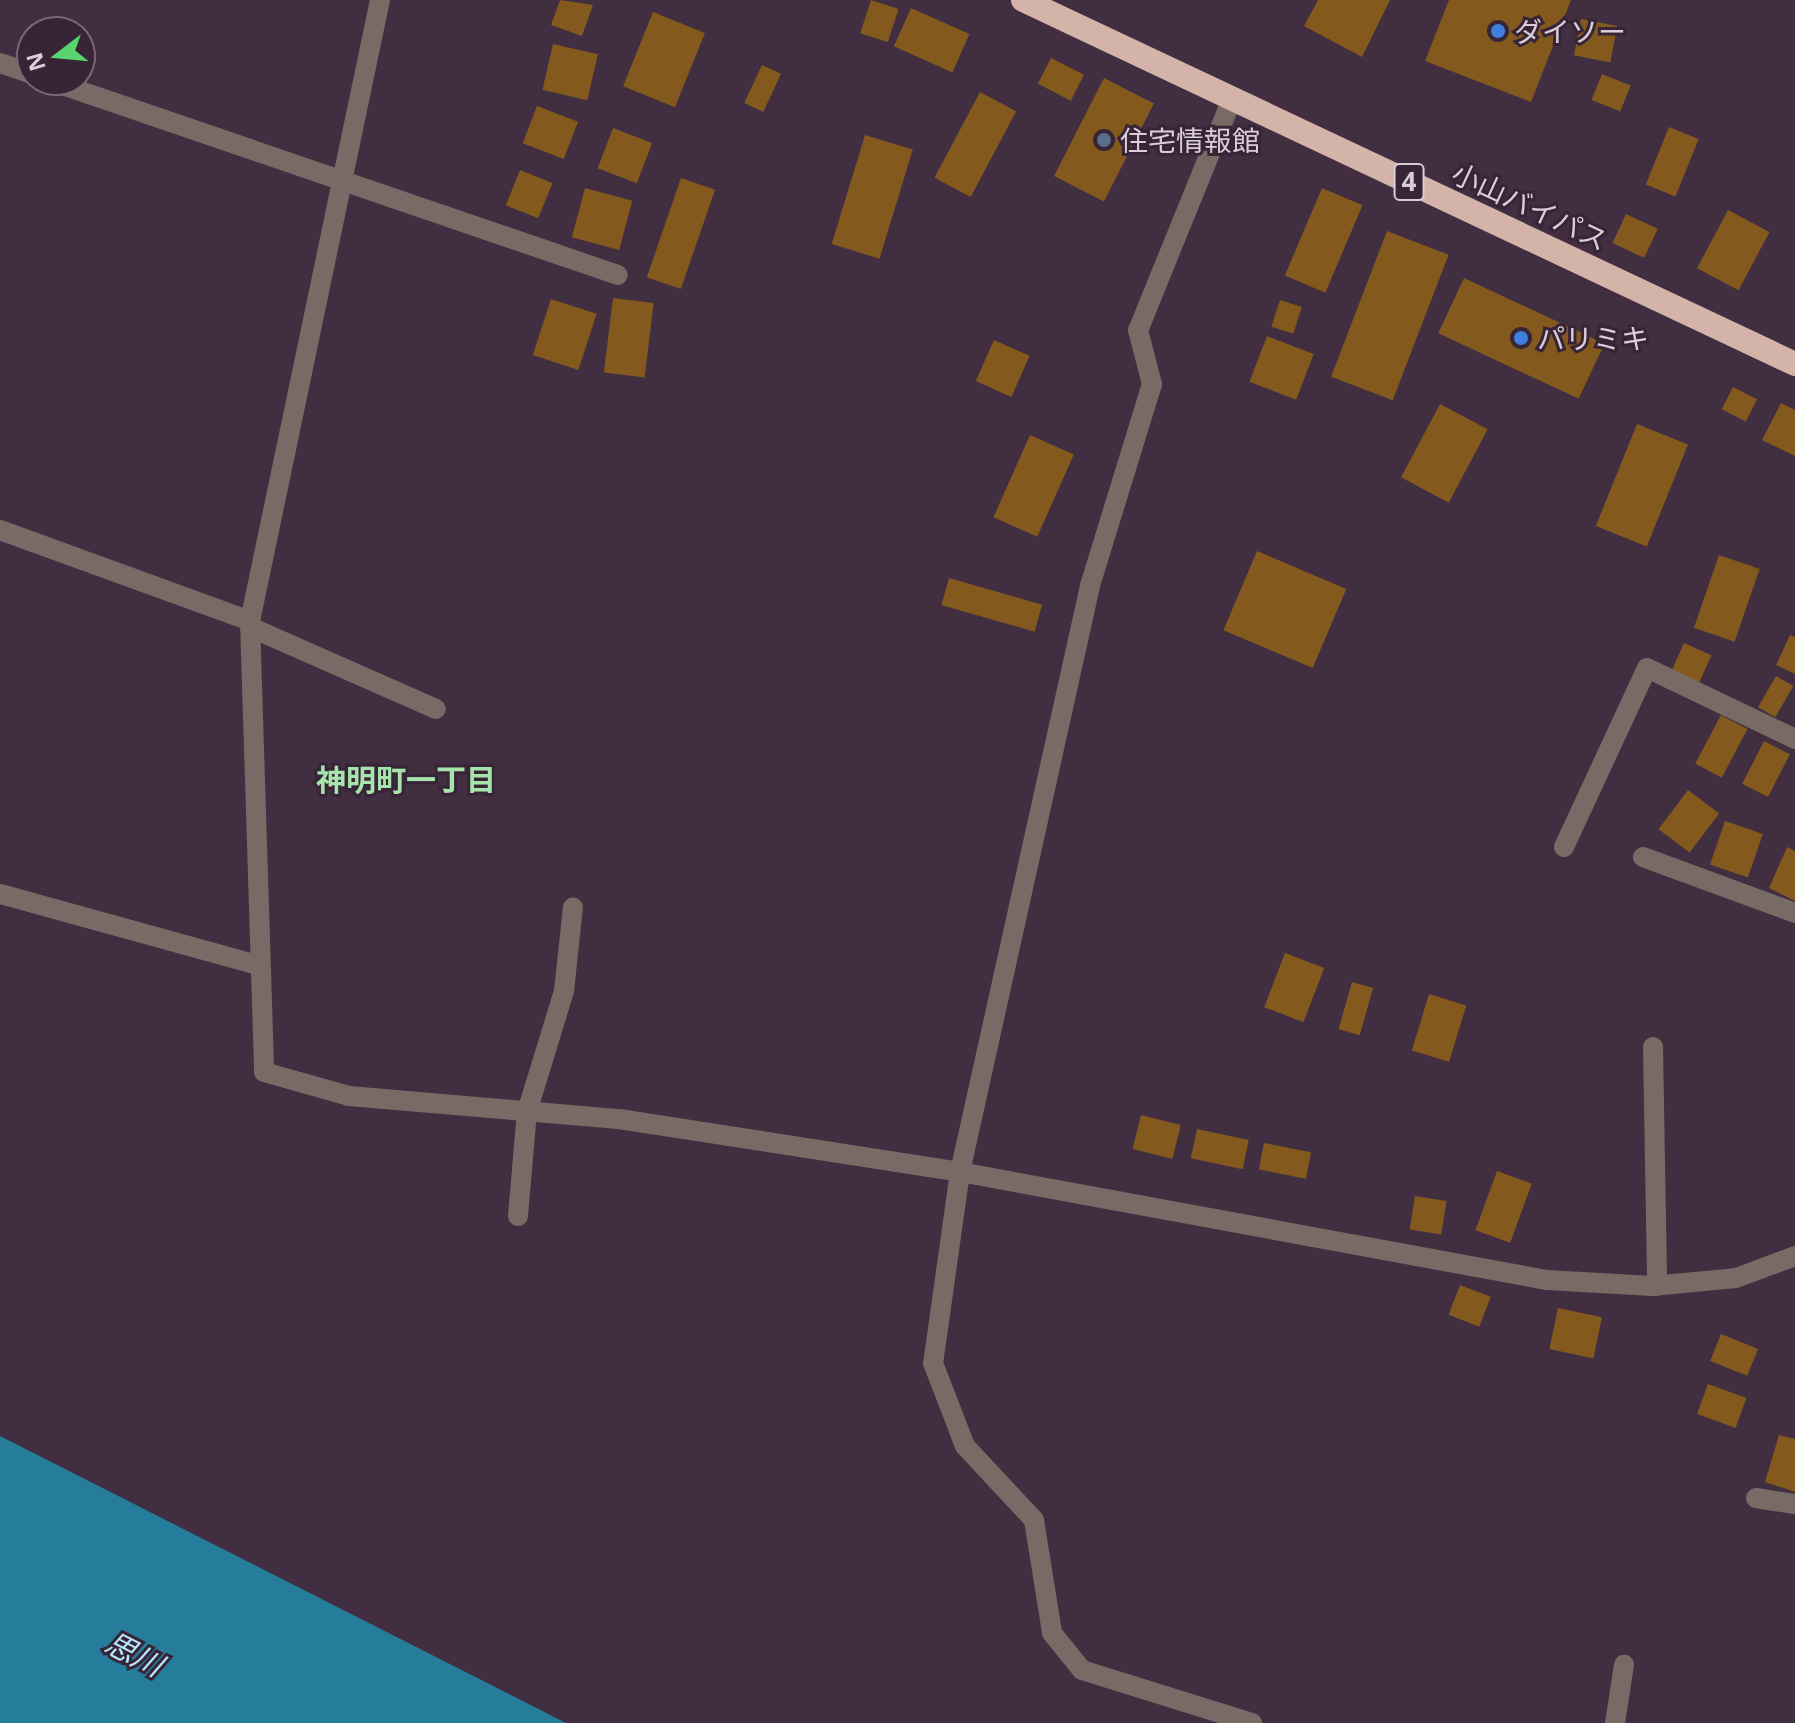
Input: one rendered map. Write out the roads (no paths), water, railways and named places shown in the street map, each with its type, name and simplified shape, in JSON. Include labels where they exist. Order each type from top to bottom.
[{"type":"highway","name":"小山バイパス","points":[[1023,0],[1795,364]]},
{"type":"street","points":[[380,0],[339,182],[250,624],[258,965],[264,1072],[349,1096],[527,1112],[960,1172],[1547,1280],[1657,1286],[1736,1278],[1795,1256]]},
{"type":"street","points":[[94,96],[618,275]]},
{"type":"street","points":[[1232,99],[1138,330],[1152,384],[1090,586],[960,1172],[933,1363],[965,1446],[1034,1520],[1052,1633],[1082,1670],[1252,1723]]},
{"type":"street","points":[[0,530],[250,624],[436,709]]},
{"type":"street","points":[[1564,847],[1647,668],[1795,739]]},
{"type":"street","points":[[1643,857],[1795,913]]},
{"type":"street","points":[[0,894],[258,965]]},
{"type":"street","points":[[518,1216],[527,1112],[564,991],[573,907]]},
{"type":"street","points":[[1653,1047],[1657,1286]]},
{"type":"street","points":[[1756,1498],[1795,1504]]},
{"type":"street","points":[[1615,1723],[1624,1665]]},
{"type":"water","name":"思川","points":[[0,1436],[566,1723],[0,1723]]},
{"type":"place","name":"ダイソー","points":[[1498,31]]},
{"type":"place","name":"住宅情報館","points":[[1104,140]]},
{"type":"place","name":"パリミキ","points":[[1521,338]]},
{"type":"district","name":"神明町一丁目","points":[[406,780]]}]
